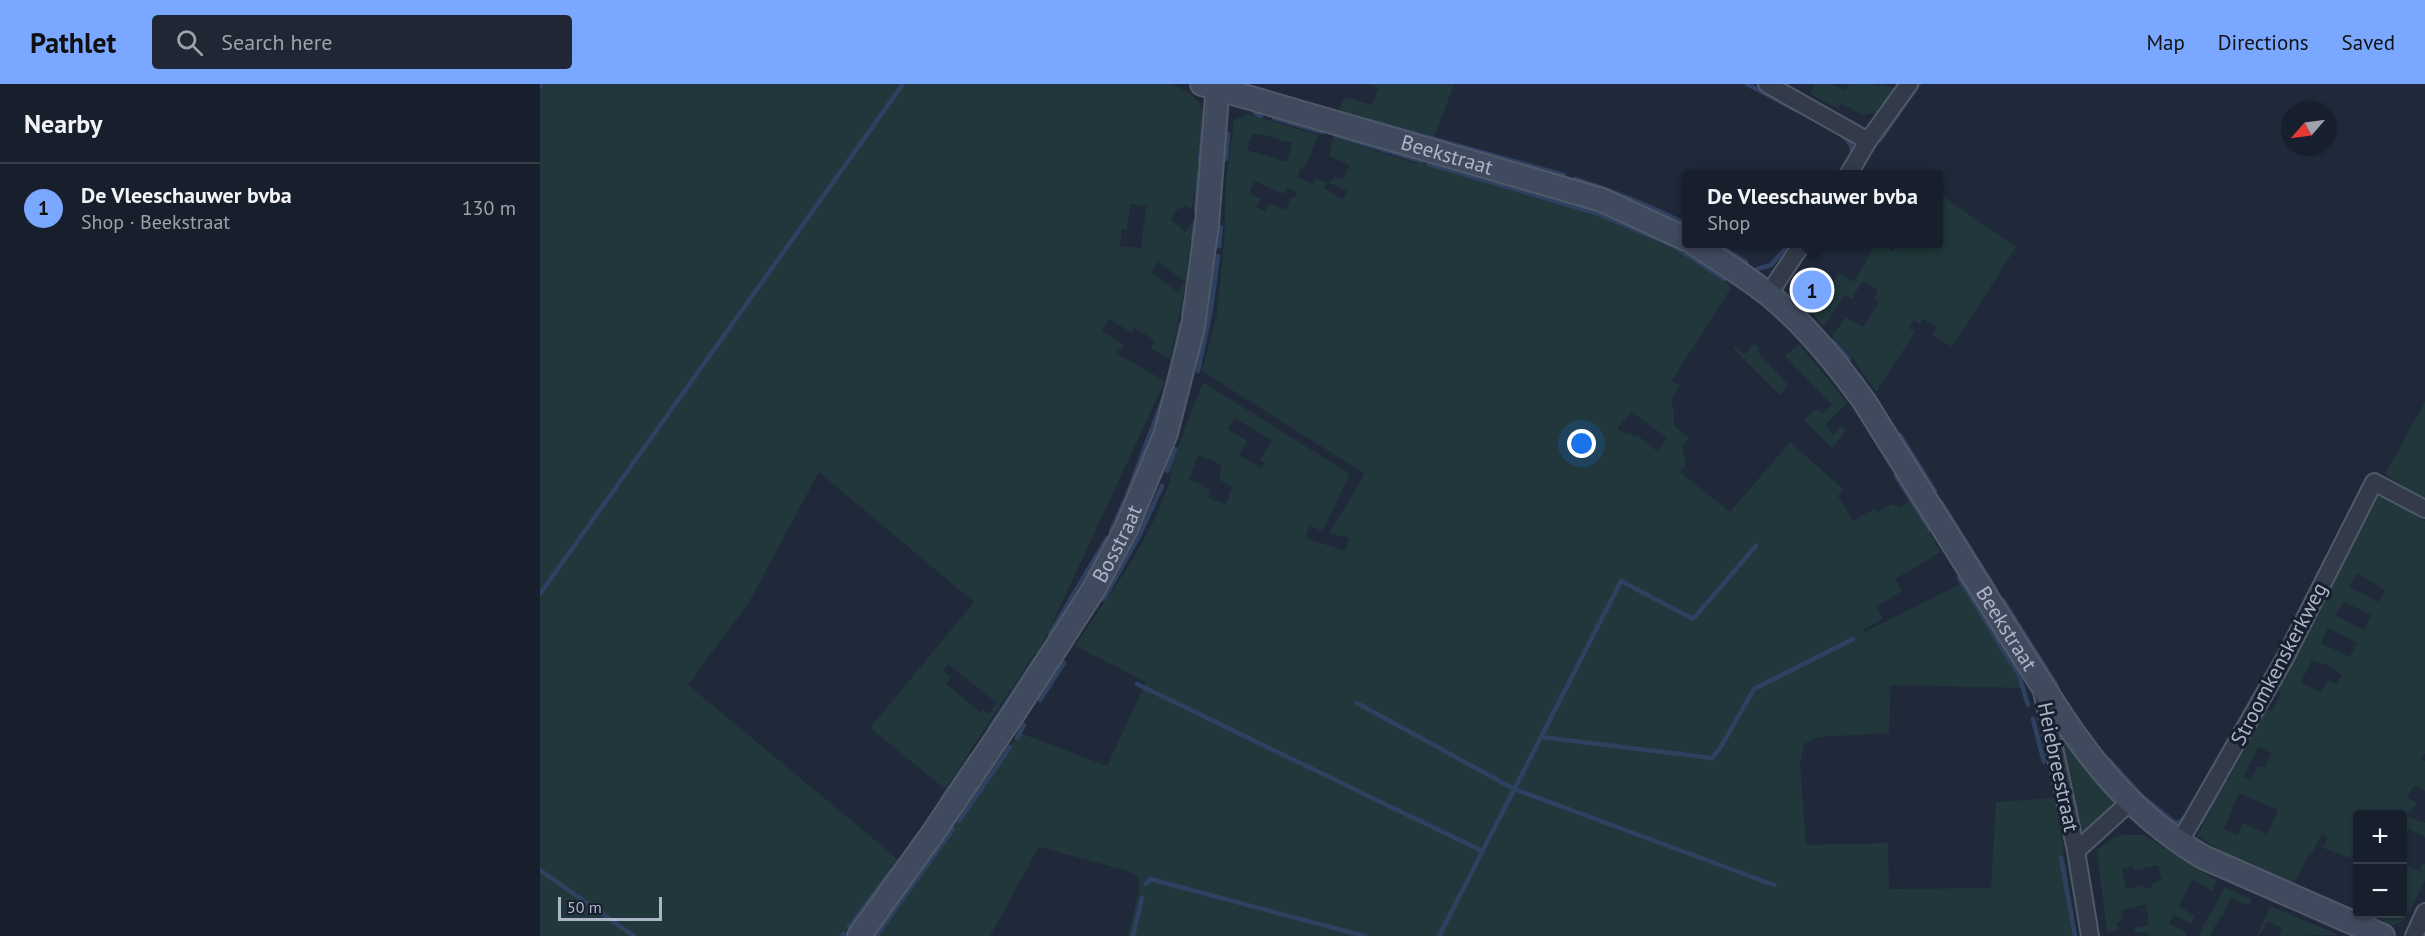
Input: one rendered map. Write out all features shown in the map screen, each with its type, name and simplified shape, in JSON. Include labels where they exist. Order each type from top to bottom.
[{"type":"street","points":[[1767,84],[1868,141]]},
{"type":"street","points":[[1850,170],[1909,84]]},
{"type":"street","name":"Beekstraat","points":[[1213,86],[1602,200],[1682,237]]},
{"type":"street","name":"Bosstraat","points":[[858,936],[933,833],[1014,713],[1094,589],[1126,529],[1166,433],[1193,327],[1207,224],[1213,86]]},
{"type":"street","name":"Beekstraat","points":[[1702,248],[1768,295],[1808,332],[1838,365],[1864,401],[2084,750],[2130,802],[2179,843],[2230,870],[2383,936]]},
{"type":"street","points":[[1768,295],[1799,248]]},
{"type":"street","name":"Stroomkenskerkweg","points":[[2179,843],[2280,667],[2374,482],[2425,509]]},
{"type":"street","name":"Heiebreestraat","points":[[2040,682],[2076,851],[2090,936]]},
{"type":"street","name":"Heiebreestraat","points":[[2076,851],[2130,802]]},
{"type":"street","points":[[2414,936],[2425,912]]},
{"type":"green space","points":[[540,84],[1171,84],[1190,94],[1203,111],[1204,130],[1192,209],[1186,206],[1176,210],[1171,220],[1186,232],[1193,219],[1186,282],[1170,360],[1151,348],[1155,341],[1135,328],[1131,333],[1110,319],[1102,330],[1125,346],[1115,353],[1165,381],[1038,654],[1035,653],[945,789],[870,728],[974,602],[819,472],[748,604],[688,685],[899,860],[842,936],[540,936]],"holes":[[[1130,204],[1146,206],[1141,248],[1120,246],[1122,229],[1127,229]],[[1158,262],[1185,282],[1178,292],[1151,272]],[[948,664],[997,703],[988,714],[983,710],[980,712],[946,684],[950,677],[943,671]]]},
{"type":"green space","points":[[1370,84],[1454,84],[1434,138],[1337,112],[1345,97],[1372,105],[1378,88]]},
{"type":"green space","points":[[1815,84],[1831,84],[1846,91],[1849,84],[1872,84],[1879,87],[1880,84],[1896,89],[1885,111],[1862,115],[1841,103],[1838,108],[1810,94]]},
{"type":"green space","points":[[1248,114],[1318,135],[1305,168],[1301,167],[1298,177],[1313,184],[1315,177],[1326,183],[1324,189],[1343,199],[1347,191],[1329,183],[1334,177],[1343,180],[1350,165],[1329,156],[1333,137],[1417,164],[1421,161],[1596,213],[1674,246],[1724,279],[1731,288],[1671,382],[1680,384],[1671,400],[1674,426],[1689,438],[1682,447],[1686,464],[1680,472],[1730,512],[1790,442],[1843,489],[1838,496],[1853,521],[1874,509],[1876,513],[1892,504],[1901,508],[1909,501],[1941,552],[1895,579],[1902,591],[1876,607],[1883,619],[1864,629],[1865,632],[1963,583],[2019,675],[2023,688],[1891,685],[1889,733],[1819,737],[1804,744],[1800,764],[1806,845],[1888,843],[1889,889],[1991,888],[1996,802],[2055,798],[2077,936],[1128,936],[1140,886],[1137,876],[1129,871],[1039,847],[990,936],[873,936],[1020,733],[1107,766],[1146,682],[1075,646],[1117,584],[1154,520],[1172,474],[1169,470],[1203,382],[1350,474],[1322,531],[1309,526],[1305,538],[1345,551],[1349,538],[1329,533],[1365,474],[1202,371],[1217,313],[1224,247],[1226,179],[1234,120]],"holes":[[[1252,134],[1292,143],[1287,162],[1247,150]],[[1254,181],[1284,194],[1288,188],[1297,192],[1294,198],[1291,197],[1286,210],[1269,203],[1265,211],[1257,207],[1261,199],[1249,194]],[[1632,412],[1667,438],[1657,451],[1637,435],[1635,437],[1630,432],[1627,435],[1617,428]],[[1234,418],[1272,440],[1260,460],[1265,463],[1262,469],[1239,455],[1247,441],[1227,429]],[[1198,455],[1217,462],[1221,466],[1220,480],[1232,487],[1226,504],[1208,498],[1210,490],[1204,488],[1205,485],[1189,480]]]},
{"type":"green space","points":[[1943,196],[2016,247],[1952,347],[1932,335],[1937,327],[1923,319],[1920,324],[1914,320],[1909,328],[1915,332],[1876,392],[1852,357],[1832,336],[1846,317],[1863,327],[1879,302],[1874,298],[1878,290],[1862,281],[1852,299],[1845,295],[1824,326],[1808,309],[1816,297],[1828,305],[1835,296],[1827,291],[1839,273],[1854,282],[1874,248],[1887,248],[1893,251],[1894,248],[1943,248]]},
{"type":"green space","points":[[1754,343],[1759,348],[1757,351],[1788,385],[1780,395],[1733,348],[1745,354]]},
{"type":"green space","points":[[1799,344],[1847,403],[1825,425],[1833,435],[1842,426],[1846,431],[1832,448],[1804,420],[1817,409],[1823,413],[1832,405],[1785,356]]},
{"type":"green space","points":[[2425,402],[2425,500],[2385,474]]},
{"type":"green space","points":[[2383,494],[2425,521],[2425,753],[2421,759],[2425,761],[2425,791],[2414,785],[2407,798],[2417,802],[2407,816],[2407,810],[2353,810],[2353,856],[2351,858],[2323,848],[2328,837],[2322,834],[2312,853],[2309,853],[2294,884],[2230,856],[2197,836],[2267,709],[2272,711],[2281,693],[2278,691],[2372,497]],"holes":[[[2357,573],[2385,590],[2379,602],[2349,587]],[[2344,602],[2371,615],[2364,630],[2335,615]],[[2328,628],[2357,643],[2350,657],[2321,643]],[[2312,660],[2327,665],[2342,675],[2337,684],[2328,680],[2320,692],[2301,682]],[[2258,747],[2271,753],[2265,768],[2257,766],[2251,780],[2243,777]],[[2239,793],[2278,810],[2267,834],[2243,823],[2238,835],[2224,829]]]},
{"type":"green space","points":[[2065,742],[2114,799],[2113,807],[2086,832],[2079,829],[2062,748]]},
{"type":"green space","points":[[2407,816],[2425,823],[2425,837],[2409,829],[2407,834]]},
{"type":"green space","points":[[2123,835],[2144,835],[2217,881],[2212,891],[2193,879],[2178,906],[2195,916],[2191,924],[2174,914],[2169,923],[2186,933],[2186,936],[2149,936],[2148,932],[2136,933],[2134,928],[2149,925],[2146,904],[2122,910],[2123,921],[2116,922],[2118,930],[2107,932],[2097,850],[2113,838]],"holes":[[[2158,865],[2162,880],[2151,883],[2152,887],[2145,889],[2144,885],[2126,889],[2122,869],[2132,866],[2133,871]]]},
{"type":"green space","points":[[2422,863],[2425,864],[2425,880],[2407,916],[2407,865],[2419,871]]},
{"type":"green space","points":[[2225,887],[2251,899],[2249,906],[2231,898],[2210,936],[2198,936]]},
{"type":"green space","points":[[2270,906],[2339,935],[2279,936],[2282,928],[2267,921],[2260,935],[2258,934]]},
{"type":"green space","points":[[2374,918],[2406,918],[2391,926]]},
{"type":"waterway","points":[[540,594],[903,84]]},
{"type":"waterway","points":[[1747,84],[1796,110]]},
{"type":"waterway","points":[[1880,140],[1919,84]]},
{"type":"waterway","points":[[1255,113],[1261,116]]},
{"type":"waterway","points":[[1274,118],[1322,132]]},
{"type":"waterway","points":[[1366,120],[1564,175]]},
{"type":"waterway","points":[[1200,162],[1203,129]]},
{"type":"waterway","points":[[1226,159],[1228,134]]},
{"type":"waterway","points":[[1335,135],[1421,161]]},
{"type":"waterway","points":[[1843,136],[1852,148],[1851,157]]},
{"type":"waterway","points":[[1429,164],[1596,213],[1674,246],[1724,279]]},
{"type":"waterway","points":[[1196,211],[1199,172]]},
{"type":"waterway","points":[[1575,179],[1632,199],[1682,222]]},
{"type":"waterway","points":[[1193,241],[1195,223]]},
{"type":"waterway","points":[[1219,246],[1221,227]]},
{"type":"waterway","points":[[1723,248],[1746,262]]},
{"type":"waterway","points":[[1757,269],[1771,265],[1786,248]]},
{"type":"waterway","points":[[1198,371],[1211,309],[1218,256]]},
{"type":"waterway","points":[[1183,314],[1185,302]]},
{"type":"waterway","points":[[1173,363],[1181,324]]},
{"type":"waterway","points":[[1833,341],[1849,359]]},
{"type":"waterway","points":[[1111,531],[1126,498],[1163,399]]},
{"type":"waterway","points":[[1900,435],[1935,491]]},
{"type":"waterway","points":[[1167,471],[1175,449]]},
{"type":"waterway","points":[[1896,476],[1930,530]]},
{"type":"waterway","points":[[1104,599],[1139,536],[1162,486]]},
{"type":"waterway","points":[[1941,502],[1996,590]]},
{"type":"waterway","points":[[1050,634],[1107,538]]},
{"type":"waterway","points":[[1439,936],[1621,581],[1693,619],[1756,546]]},
{"type":"waterway","points":[[1959,578],[2019,675],[2028,705]]},
{"type":"waterway","points":[[2003,600],[2057,686]]},
{"type":"waterway","points":[[1541,737],[1712,758],[1719,750],[1754,689],[1853,639]]},
{"type":"waterway","points":[[990,728],[1036,658]]},
{"type":"waterway","points":[[1040,700],[1064,663]]},
{"type":"waterway","points":[[1137,684],[1482,851]]},
{"type":"waterway","points":[[1357,703],[1514,789],[1774,885]]},
{"type":"waterway","points":[[2033,719],[2044,762]]},
{"type":"waterway","points":[[1017,738],[1024,725]]},
{"type":"waterway","points":[[959,821],[1010,747]]},
{"type":"waterway","points":[[942,799],[972,755]]},
{"type":"waterway","points":[[2109,760],[2143,797],[2174,822],[2179,823],[2187,816]]},
{"type":"waterway","points":[[2201,822],[2225,780]]},
{"type":"waterway","points":[[876,936],[953,829]]},
{"type":"waterway","points":[[2061,858],[2075,936]]},
{"type":"waterway","points":[[540,870],[634,936]]},
{"type":"waterway","points":[[849,927],[892,870]]},
{"type":"waterway","points":[[1146,884],[1150,879],[1364,936]]},
{"type":"waterway","points":[[1133,936],[1142,898]]},
{"type":"place","name":"De Vleeschauwer bvba","points":[[1812,290]]}]
